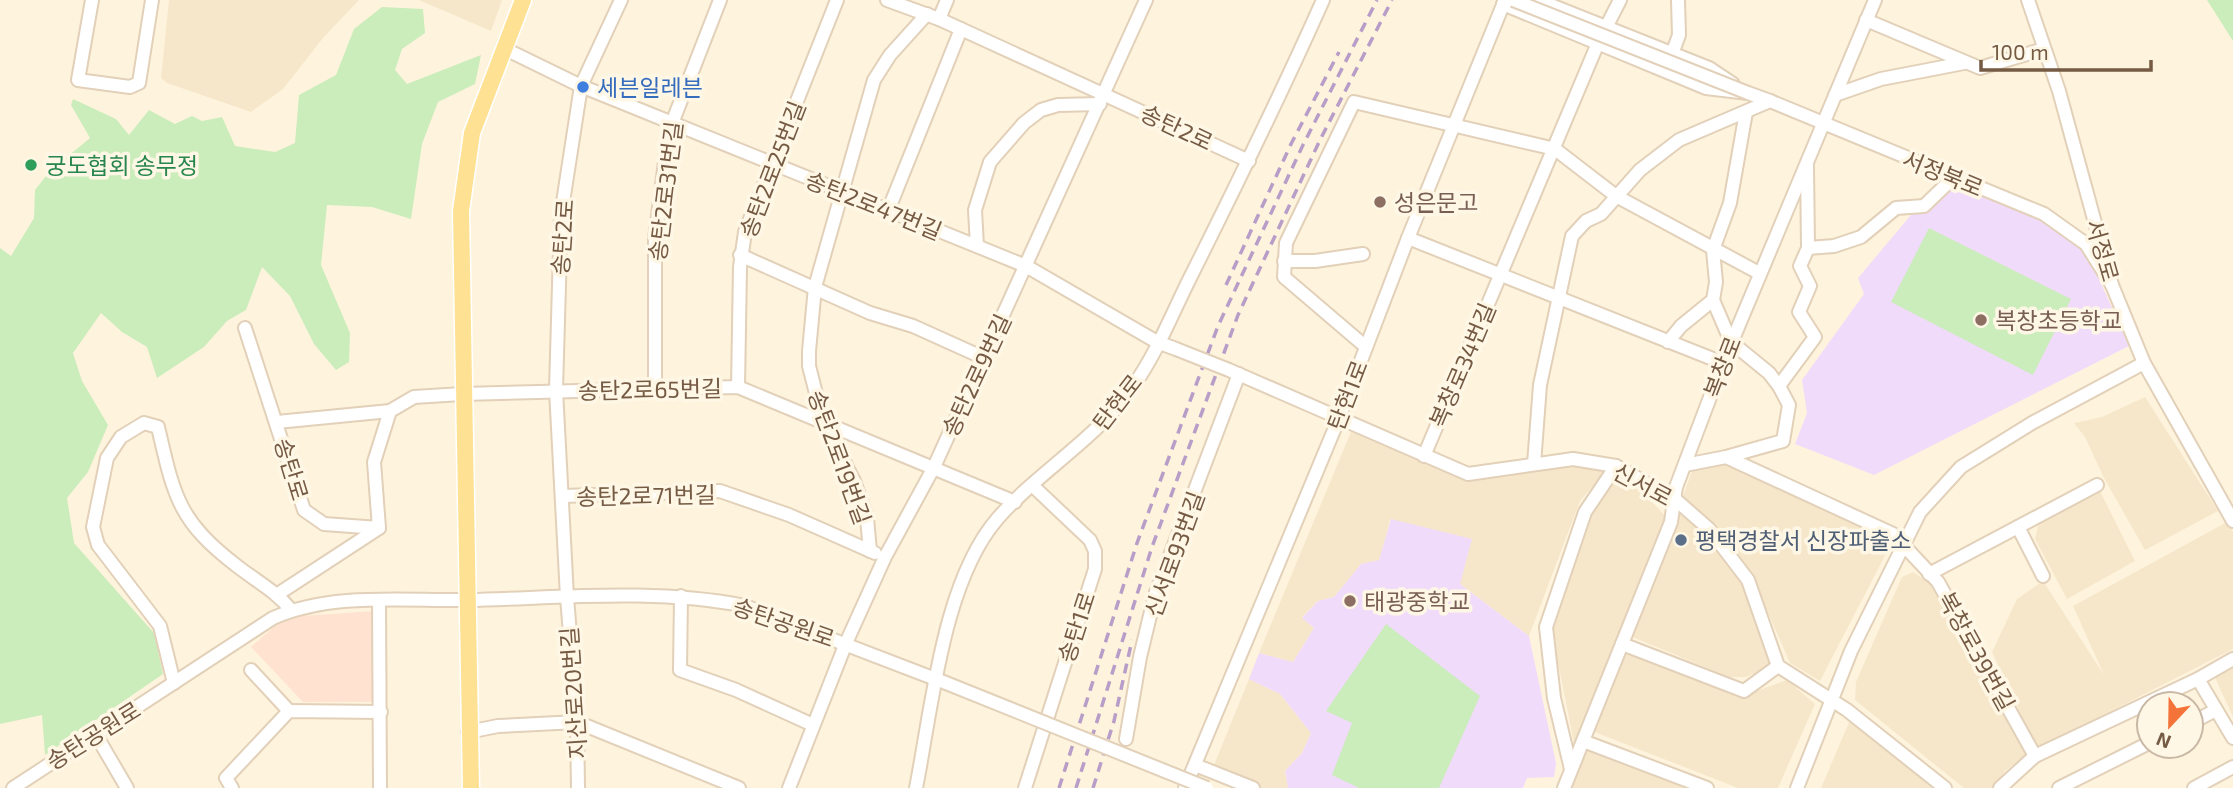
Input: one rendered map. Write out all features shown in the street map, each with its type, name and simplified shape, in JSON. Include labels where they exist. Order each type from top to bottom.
[{"type":"main road","points":[[471,788],[468,732],[469,600],[462,394],[461,211],[472,133],[523,0]]},
{"type":"street","points":[[92,0],[78,80],[130,88],[139,83],[152,0]]},
{"type":"street","name":"송탄2로","points":[[566,597],[556,390],[561,215],[582,86],[621,0]]},
{"type":"street","name":"송탄2로31번길","points":[[655,391],[655,238],[671,122],[720,0]]},
{"type":"street","name":"송탄2로25번길","points":[[738,387],[740,254],[745,232],[774,165],[837,0]]},
{"type":"street","name":"송탄2로","points":[[887,0],[961,29],[1103,99],[1249,161]]},
{"type":"street","points":[[933,17],[947,0]]},
{"type":"street","points":[[977,246],[975,210],[990,162],[1024,123],[1041,110],[1103,99],[1146,0]]},
{"type":"street","name":"탄현로","points":[[916,788],[966,569],[979,541],[1015,502],[1100,427],[1135,384],[1249,161],[1323,0]]},
{"type":"street","points":[[1538,0],[1709,68],[1748,93]]},
{"type":"street","points":[[1501,274],[1598,43],[1620,0]]},
{"type":"street","points":[[1672,54],[1679,35],[1678,0]]},
{"type":"street","name":"복창로","points":[[1563,788],[1671,522],[1676,487],[1731,342],[1875,0]]},
{"type":"street","name":"서정로","points":[[2028,0],[2059,91],[2112,285],[2144,363],[2233,521]]},
{"type":"street","points":[[1507,1],[1748,93]]},
{"type":"street","points":[[1507,1],[1706,88],[1748,93]]},
{"type":"street","name":"탄현1로","points":[[1185,788],[1339,418],[1453,126],[1507,1]]},
{"type":"street","name":"송탄2로19번길","points":[[870,551],[867,518],[854,481],[823,421],[810,366],[815,288],[874,80],[890,55],[933,17]]},
{"type":"street","points":[[1866,20],[1980,68],[2044,49]]},
{"type":"street","points":[[888,211],[961,29]]},
{"type":"street","points":[[503,48],[582,86]]},
{"type":"street","points":[[1835,95],[1881,79],[1964,63]]},
{"type":"street","name":"송탄2로47번길","points":[[582,86],[1026,266],[1157,342]]},
{"type":"street","name":"서정북로","points":[[1748,93],[2044,214],[2087,244],[2112,285]]},
{"type":"street","name":"송탄2로9번길","points":[[789,788],[846,643],[885,557],[934,467],[1103,99]]},
{"type":"street","points":[[1534,464],[1540,385],[1572,236],[1586,221],[1601,214],[1640,170],[1679,140],[1770,101]]},
{"type":"street","points":[[1366,347],[1284,277],[1286,243],[1354,102],[1555,149],[1616,195],[1759,273]]},
{"type":"street","points":[[1685,465],[1783,442],[1789,405],[1769,373],[1731,342],[1713,300],[1716,282],[1713,250],[1730,203],[1746,112]]},
{"type":"street","points":[[1779,386],[1815,337],[1799,312],[1810,286],[1800,266],[1808,248],[1807,159]]},
{"type":"street","points":[[1808,248],[1834,246],[1861,237],[1896,208],[1924,206],[1954,177]]},
{"type":"street","name":"복창로34번길","points":[[1408,238],[1723,363]]},
{"type":"street","points":[[740,254],[870,313],[913,326],[984,358]]},
{"type":"street","points":[[1284,261],[1315,261],[1363,254]]},
{"type":"street","name":"복창로34번길","points":[[1424,456],[1501,274]]},
{"type":"street","points":[[1668,342],[1682,326],[1713,300]]},
{"type":"street","name":"송탄로","points":[[245,328],[304,510],[324,524],[379,528]]},
{"type":"street","name":"신서로","points":[[1157,342],[1234,372],[1468,474],[1573,459],[1616,466],[1675,500],[1709,529],[1748,580],[1778,666]]},
{"type":"street","points":[[1797,788],[1851,651],[1920,512],[1961,467],[2032,423],[2144,363]]},
{"type":"street","name":"신서로93번길","points":[[1126,738],[1140,657],[1155,595],[1234,372]]},
{"type":"street","name":"송탄2로65번길","points":[[556,390],[655,391],[738,387],[1015,502]]},
{"type":"street","points":[[277,422],[390,411],[414,397],[556,390]]},
{"type":"street","points":[[278,594],[379,528],[374,462],[390,411]]},
{"type":"street","points":[[174,683],[160,626],[98,545],[93,527],[107,458],[121,438],[144,423],[158,427],[173,491],[186,515],[210,545],[278,594],[291,610]]},
{"type":"street","name":"복창로39번길","points":[[1726,457],[1894,534],[1938,582],[2035,756]]},
{"type":"street","points":[[1571,769],[1555,698],[1546,627],[1585,512],[1616,466]]},
{"type":"street","points":[[1929,574],[2097,485]]},
{"type":"street","name":"송탄1로","points":[[1025,788],[1095,569],[1095,551],[1090,540],[1033,486]]},
{"type":"street","name":"송탄2로71번길","points":[[562,496],[720,491],[789,515],[885,557]]},
{"type":"street","points":[[2018,527],[2043,576]]},
{"type":"street","points":[[681,596],[680,670],[736,690],[813,725]]},
{"type":"street","name":"송탄공원로","points":[[13,788],[249,632],[291,610],[338,602],[681,596],[745,606],[940,680],[1207,788]]},
{"type":"street","name":"지산로20번길","points":[[566,597],[577,722],[578,788]]},
{"type":"street","points":[[379,602],[380,788]]},
{"type":"street","points":[[1622,644],[1744,691],[1778,666],[1832,700],[1945,788]]},
{"type":"street","points":[[2000,788],[2035,756],[2198,679],[2233,659]]},
{"type":"street","points":[[251,670],[289,711],[380,712]]},
{"type":"street","points":[[2198,679],[2233,738]]},
{"type":"street","points":[[2205,716],[2216,710]]},
{"type":"street","points":[[232,788],[226,778],[289,711]]},
{"type":"street","points":[[468,732],[498,726],[577,722],[739,788]]},
{"type":"street","points":[[96,735],[127,788]]},
{"type":"street","points":[[1583,741],[1699,786]]},
{"type":"street","points":[[2059,788],[2135,750]]},
{"type":"street","points":[[1195,765],[1253,788]]},
{"type":"street","points":[[2194,788],[2233,767]]},
{"type":"shaded area","points":[[169,0],[359,0],[323,38],[283,89],[251,112],[167,83],[161,78]]},
{"type":"shaded area","points":[[419,0],[502,0],[491,31]]},
{"type":"shaded area","name":"복창초등학교","points":[[1952,177],[2053,222],[2074,241],[2092,263],[2129,346],[1874,475],[1795,444],[1807,413],[1802,380],[1864,294],[1858,278],[1921,203]]},
{"type":"shaded area","points":[[2145,397],[2218,511],[2145,550],[2104,478],[2085,437],[2074,423],[2102,417]]},
{"type":"shaded area","points":[[1353,427],[1471,476],[1554,465],[1611,465],[1580,501],[1529,636],[1460,584],[1390,520],[1380,560],[1361,565],[1334,597],[1318,601],[1302,617],[1314,628],[1293,662],[1259,653]]},
{"type":"shaded area","points":[[1735,463],[1885,534],[1890,546],[1820,681],[1790,663],[1751,574],[1682,499],[1692,471]]},
{"type":"shaded area","points":[[1623,471],[1671,522],[1574,743],[1552,633],[1590,509]]},
{"type":"shaded area","points":[[2099,489],[2135,561],[2067,599],[2035,539],[2039,522]]},
{"type":"shaded area","points":[[1679,513],[1711,541],[1733,570],[1758,614],[1778,663],[1746,677],[1729,677],[1630,636]]},
{"type":"shaded area","points":[[1391,519],[1472,539],[1460,584],[1529,636],[1556,763],[1554,777],[1527,778],[1523,788],[1288,788],[1285,771],[1302,753],[1311,733],[1280,694],[1249,679],[1259,653],[1293,662],[1314,628],[1302,618],[1318,601],[1334,597],[1361,564],[1379,560]]},
{"type":"shaded area","points":[[2227,522],[2233,532],[2233,649],[2152,690],[2135,690],[2135,699],[2040,747],[2034,743],[1992,652],[2017,599],[2043,581],[2104,675],[2073,606]]},
{"type":"shaded area","points":[[1913,572],[1929,583],[2028,754],[2005,771],[1994,788],[1964,788],[1855,700],[1856,682],[1902,577]]},
{"type":"shaded area","points":[[374,611],[374,702],[303,702],[251,647],[276,625],[300,616]]},
{"type":"shaded area","points":[[1626,647],[1743,696],[1787,680],[1815,704],[1778,788],[1738,788],[1592,731]]},
{"type":"shaded area","points":[[2233,660],[2233,717],[2212,671]]},
{"type":"shaded area","points":[[1249,679],[1280,694],[1311,733],[1302,753],[1285,771],[1288,788],[1262,788],[1214,765]]},
{"type":"shaded area","points":[[1853,713],[1947,788],[1821,788]]},
{"type":"shaded area","points":[[1587,739],[1688,782],[1686,788],[1567,788]]},
{"type":"green space","points":[[2207,0],[2233,0],[2233,41]]},
{"type":"green space","points":[[382,7],[423,9],[425,33],[402,49],[395,70],[407,84],[481,55],[475,84],[438,102],[422,144],[411,219],[372,207],[327,205],[321,265],[350,333],[349,362],[336,370],[314,344],[290,296],[262,267],[246,310],[227,321],[204,347],[157,378],[147,347],[122,332],[101,313],[73,353],[82,381],[108,425],[88,472],[67,498],[74,543],[154,633],[163,674],[45,755],[42,715],[0,724],[0,248],[11,256],[34,218],[35,190],[50,171],[90,138],[71,105],[73,99],[116,119],[129,135],[149,110],[175,124],[192,116],[202,121],[222,117],[235,146],[275,152],[295,143],[299,95],[336,75],[354,29]]},
{"type":"green space","points":[[1929,228],[2071,299],[2033,375],[1891,302]]},
{"type":"green space","points":[[1386,624],[1480,696],[1439,788],[1359,788],[1332,775],[1352,723],[1326,711]]},
{"type":"railway","points":[[1059,788],[1137,543],[1218,326],[1303,145],[1377,0]]},
{"type":"railway","points":[[1076,788],[1152,547],[1238,315],[1320,140],[1392,0]]},
{"type":"railway","points":[[1226,285],[1291,144],[1339,52]]},
{"type":"railway","points":[[1093,788],[1114,721],[1132,640]]},
{"type":"place","name":"세븐일레븐","points":[[583,87]]},
{"type":"place","name":"궁도협회 송무정","points":[[31,165]]},
{"type":"place","name":"성은문고","points":[[1380,202]]},
{"type":"place","name":"복창초등학교","points":[[1981,320]]},
{"type":"place","name":"평택경찰서 신장파출소","points":[[1681,540]]},
{"type":"place","name":"태광중학교","points":[[1350,601]]}]
